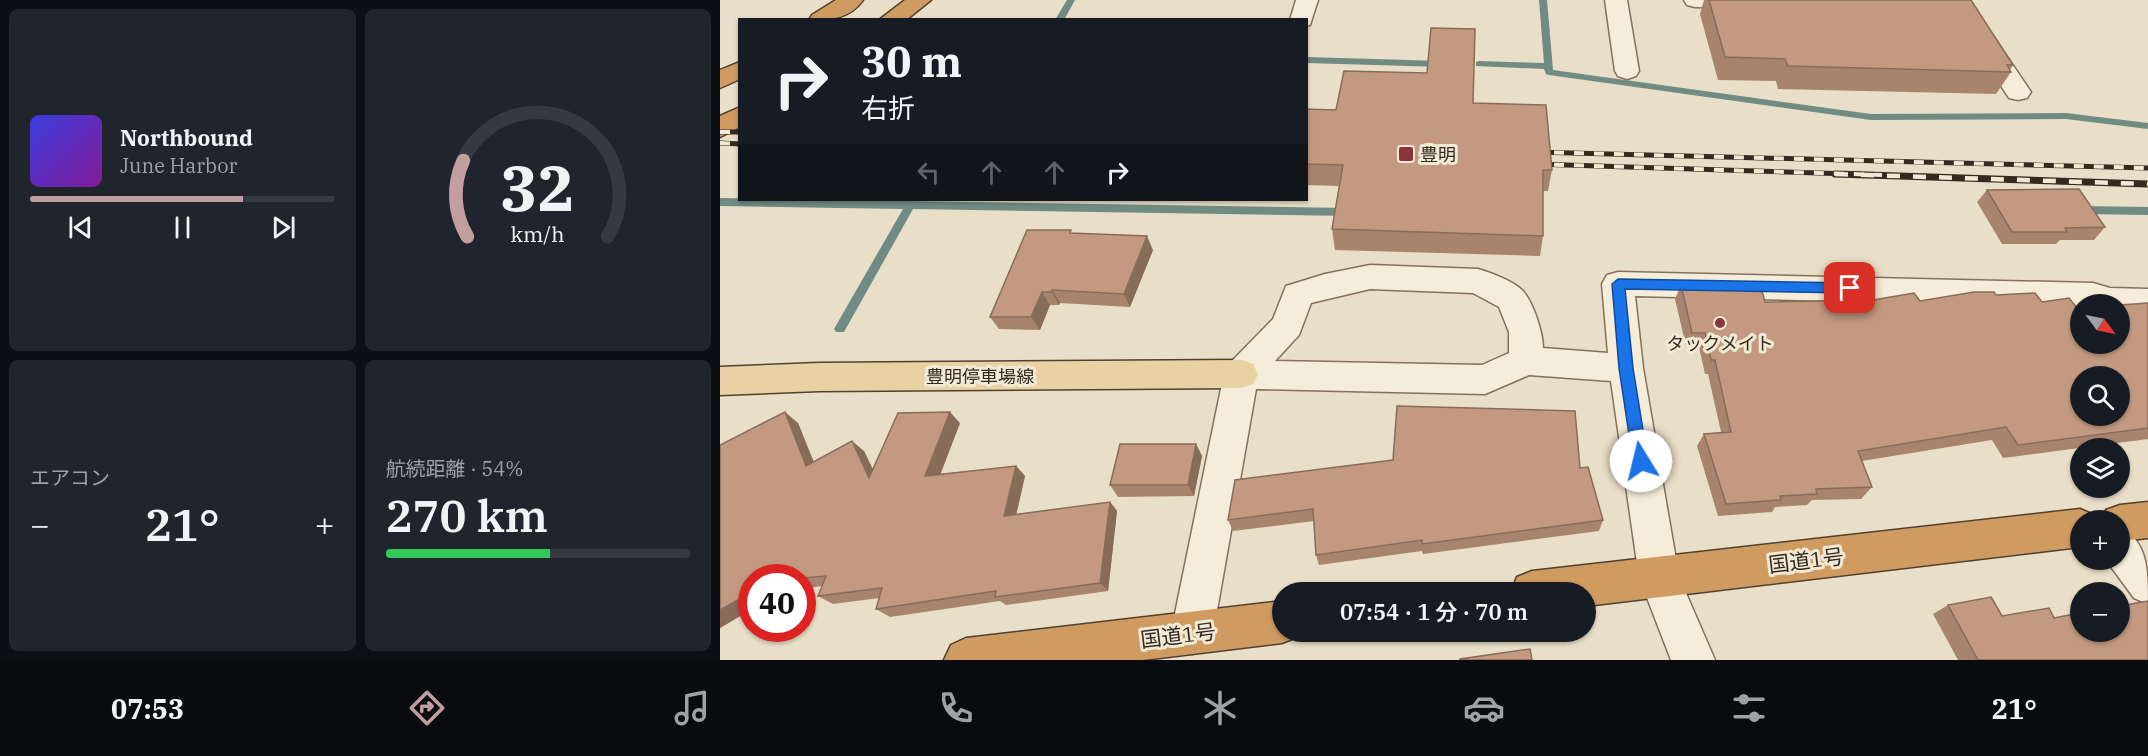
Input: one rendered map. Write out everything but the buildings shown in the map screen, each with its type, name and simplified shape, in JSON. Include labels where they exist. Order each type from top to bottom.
[{"type":"highway","points":[[823,18],[852,0]]},
{"type":"highway","points":[[893,18],[920,0]]},
{"type":"highway","points":[[720,80],[738,70]]},
{"type":"highway","points":[[720,128],[738,116]]},
{"type":"highway","points":[[2130,522],[2148,520]]},
{"type":"highway","name":"国道1号","points":[[1596,584],[2070,529]]},
{"type":"highway","name":"国道1号","points":[[966,660],[1272,623]]},
{"type":"main road","name":"豊明停車場線","points":[[720,381],[819,376],[1240,374]]},
{"type":"street","points":[[1302,18],[1307,0]]},
{"type":"street","points":[[1616,0],[1627,71]]},
{"type":"street","points":[[1695,0],[1765,2]]},
{"type":"street","points":[[1969,16],[2018,92]]},
{"type":"street","points":[[1192,633],[1240,374],[1287,326],[1297,295],[1325,285],[1370,276],[1478,281],[1511,299],[1527,332],[1526,361]]},
{"type":"street","points":[[1693,660],[1659,577],[1626,368],[1618,284],[2093,295],[2110,300],[2148,301]]},
{"type":"street","points":[[1240,374],[1485,380],[1526,361],[1626,368]]},
{"type":"street","points":[[2130,560],[2148,584]]},
{"type":"waterway","points":[[1060,18],[1071,0]]},
{"type":"waterway","points":[[1543,0],[1549,72],[1871,117],[2066,116],[2148,126]]},
{"type":"waterway","points":[[1308,60],[1443,64]]},
{"type":"waterway","points":[[1479,64],[1548,66]]},
{"type":"waterway","points":[[720,202],[910,205]]},
{"type":"waterway","points":[[840,329],[910,205]]},
{"type":"waterway","points":[[910,205],[1350,212]]},
{"type":"waterway","points":[[2083,210],[2148,211]]},
{"type":"railway","points":[[720,132],[738,132]]},
{"type":"railway","points":[[720,143],[738,144]]},
{"type":"railway","points":[[1534,152],[2148,168]]},
{"type":"railway","points":[[1534,164],[1882,175]]},
{"type":"railway","points":[[1835,174],[2148,184]]},
{"type":"place","name":"豊明","points":[[1406,154]]},
{"type":"place","name":"タックメイト","points":[[1720,323]]},
{"type":"route","points":[[1641,461],[1626,368],[1618,284],[1850,288]]}]
